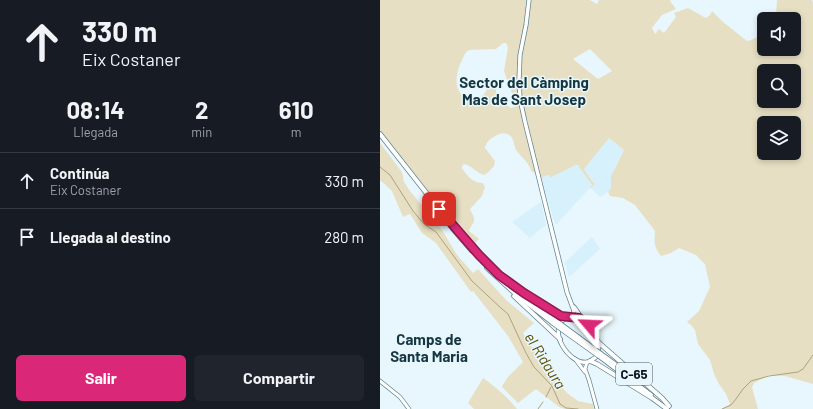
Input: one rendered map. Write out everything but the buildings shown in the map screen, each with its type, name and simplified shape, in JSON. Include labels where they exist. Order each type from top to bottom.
[{"type":"highway","points":[[380,134],[439,209],[498,276],[554,312],[561,316],[569,317]]},
{"type":"highway","points":[[380,138],[461,238],[518,296],[600,355],[669,408]]},
{"type":"highway","points":[[498,276],[502,285],[560,339]]},
{"type":"highway","name":"C-65","points":[[598,342],[662,398],[669,408]]},
{"type":"highway","name":"C-65","points":[[588,362],[603,367],[669,408]]},
{"type":"main road","name":"C-65","points":[[529,0],[520,55],[520,101],[567,292],[574,311],[573,314],[561,322],[559,326],[560,339]]},
{"type":"main road","name":"C-65","points":[[569,298],[584,321],[593,330],[598,342],[598,354],[596,357],[588,362],[582,362],[575,359]]},
{"type":"main road","points":[[569,317],[579,318],[584,321]]},
{"type":"main road","points":[[560,339],[566,351],[575,359]]},
{"type":"street","points":[[575,359],[587,374]]},
{"type":"street","points":[[588,362],[584,369],[589,380],[597,409]]},
{"type":"street","points":[[380,381],[400,397],[409,409]]},
{"type":"shaded area","points":[[380,0],[590,0],[597,4],[599,0],[671,0],[670,1],[676,9],[662,15],[652,28],[655,34],[659,29],[664,33],[676,17],[674,13],[688,8],[706,18],[712,11],[747,41],[752,40],[757,36],[757,56],[801,56],[801,12],[776,12],[777,0],[812,0],[813,384],[785,376],[769,375],[754,383],[752,387],[758,409],[722,409],[730,404],[726,394],[714,374],[710,360],[698,344],[695,330],[687,322],[699,311],[710,287],[705,264],[696,255],[679,248],[671,253],[661,256],[655,245],[655,231],[635,205],[623,198],[610,196],[608,192],[611,188],[611,176],[624,150],[609,138],[584,169],[595,184],[589,189],[592,185],[578,165],[551,177],[548,175],[541,178],[539,173],[534,173],[527,162],[517,152],[513,139],[508,134],[501,133],[491,138],[487,142],[485,148],[495,161],[494,166],[488,172],[484,175],[467,165],[464,164],[462,166],[468,176],[476,182],[483,183],[485,187],[482,196],[470,209],[474,220],[469,231],[479,239],[473,245],[380,130]],"holes":[[[503,43],[506,43],[508,47],[504,71],[514,99],[514,107],[511,108],[497,99],[496,90],[490,87],[488,87],[479,98],[461,94],[458,89],[457,78],[459,67],[466,52],[469,50],[496,49]],[[590,49],[612,71],[598,79],[573,59]]]},
{"type":"shaded area","points":[[609,138],[624,150],[615,166],[611,188],[600,197],[591,188],[595,184],[584,169]]},
{"type":"shaded area","points":[[380,143],[402,172],[404,182],[410,191],[442,230],[457,255],[473,273],[478,269],[506,300],[534,323],[523,333],[543,366],[567,393],[578,401],[593,404],[594,409],[565,409],[559,407],[536,389],[518,403],[503,388],[502,386],[508,377],[523,362],[508,336],[473,291],[471,292],[436,243],[422,233],[410,214],[403,217],[392,191],[380,180]]},
{"type":"shaded area","points":[[576,165],[579,166],[592,185],[557,224],[555,224],[541,178]]},
{"type":"shaded area","points":[[541,202],[546,225],[530,238],[512,222]]},
{"type":"shaded area","points":[[592,237],[600,249],[569,277],[565,262]]},
{"type":"shaded area","points":[[483,378],[501,392],[517,409],[474,409],[468,403]]},
{"type":"waterway","name":"el Ridaura","points":[[380,167],[390,175],[413,211],[424,224],[436,232],[472,281],[508,314],[534,367],[552,386],[560,404],[566,408],[578,409]]},
{"type":"waterway","points":[[722,409],[731,405],[751,381],[769,376],[798,372],[803,369],[813,355]]},
{"type":"waterway","points":[[546,397],[551,387]]},
{"type":"waterway","points":[[538,409],[543,402]]},
{"type":"district","name":"Sector del Càmping Mas de Sant Josep","points":[[524,92]]},
{"type":"district","name":"Camps de Santa Maria","points":[[429,348]]},
{"type":"route","points":[[439,209],[479,255],[499,275],[524,293],[561,316],[579,318],[589,325]]}]
